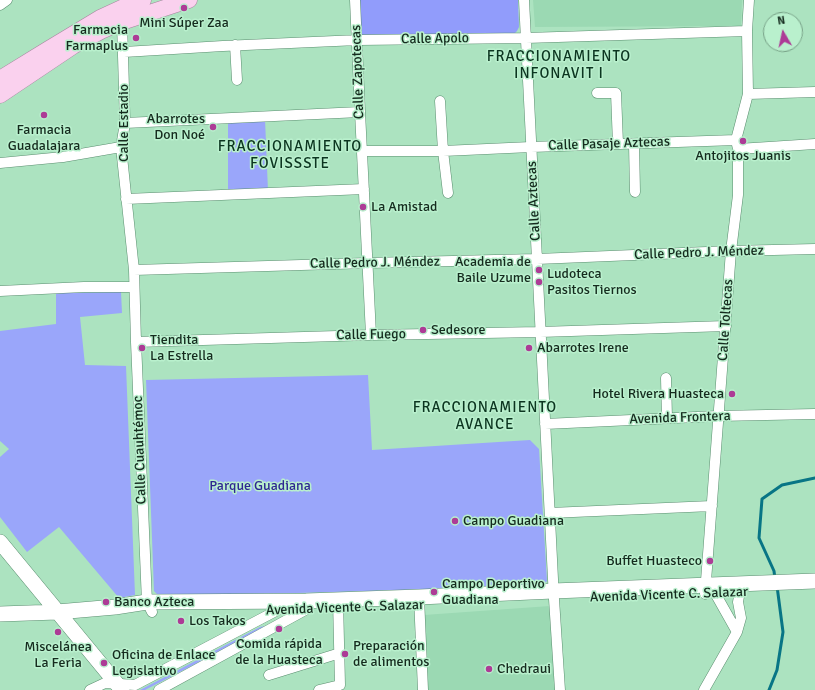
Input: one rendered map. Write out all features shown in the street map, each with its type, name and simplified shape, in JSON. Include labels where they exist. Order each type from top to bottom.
[{"type":"main road","points":[[0,79],[126,3],[143,0]]},
{"type":"main road","points":[[0,95],[73,46],[102,31],[122,22],[189,0]]},
{"type":"main road","points":[[0,542],[119,687]]},
{"type":"main road","name":"Avenida Vicente C. Salazar","points":[[799,586],[815,582]]},
{"type":"main road","name":"Avenida Vicente C. Salazar","points":[[0,614],[57,612],[116,607],[420,602],[554,595],[709,591],[740,588],[799,586],[815,588]]},
{"type":"main road","name":"Avenida Vicente C. Salazar","points":[[149,607],[278,610],[303,604]]},
{"type":"street","points":[[0,5],[7,0]]},
{"type":"street","name":"Calle Zapotecas","points":[[355,0],[371,335]]},
{"type":"street","name":"Calle Aztecas","points":[[524,0],[540,332],[560,690]]},
{"type":"street","name":"Calle Toltecas","points":[[709,591],[712,506],[718,416],[731,251],[738,195],[737,144],[748,94],[747,31],[749,0]]},
{"type":"street","name":"Calle Estadio","points":[[126,3],[122,22],[125,123],[121,147],[134,270]]},
{"type":"street","name":"Calle Apolo","points":[[124,52],[235,45],[358,40],[526,38],[747,31]]},
{"type":"street","points":[[235,45],[237,80]]},
{"type":"street","points":[[748,94],[815,92]]},
{"type":"street","points":[[597,93],[616,93],[618,144]]},
{"type":"street","points":[[440,101],[443,151],[448,193]]},
{"type":"street","points":[[125,123],[360,112]]},
{"type":"street","name":"Calle Pasaje Aztecas","points":[[362,151],[443,151],[618,144],[815,144]]},
{"type":"street","points":[[634,144],[635,192]]},
{"type":"street","points":[[0,163],[63,157],[121,147]]},
{"type":"street","points":[[126,199],[364,189]]},
{"type":"street","name":"Calle Pedro J. Méndez","points":[[134,270],[537,259],[815,249]]},
{"type":"street","points":[[0,291],[84,286],[134,287],[134,270]]},
{"type":"street","name":"Calle Cuauhtémoc","points":[[134,287],[149,607]]},
{"type":"street","name":"Calle Fuego","points":[[136,342],[726,326]]},
{"type":"street","points":[[666,378],[667,418]]},
{"type":"street","name":"Avenida Frontera","points":[[545,424],[718,416],[815,414]]},
{"type":"street","points":[[550,513],[712,506]]},
{"type":"street","points":[[704,690],[737,632],[741,618],[738,602],[740,588]]},
{"type":"street","points":[[709,591],[737,632]]},
{"type":"street","points":[[420,602],[423,690]]},
{"type":"street","points":[[159,690],[303,604]]},
{"type":"street","points":[[319,690],[340,685],[338,604]]},
{"type":"street","points":[[90,690],[105,683],[119,687],[135,685],[278,610]]},
{"type":"street","points":[[269,675],[340,652]]},
{"type":"shaded area","points":[[358,0],[518,0],[519,27],[514,34],[361,36]]},
{"type":"shaded area","points":[[533,0],[742,0],[741,26],[535,27]]},
{"type":"shaded area","name":"Chedraui","points":[[550,606],[557,690],[428,690],[424,615]]},
{"type":"green space","points":[[265,119],[268,191],[228,192],[228,120]]},
{"type":"green space","points":[[121,292],[122,313],[80,317],[85,365],[126,366],[135,595],[119,598],[59,527],[27,552],[0,517],[0,457],[9,449],[0,441],[0,331],[56,324],[56,293]]},
{"type":"green space","name":"Parque Guadiana","points":[[368,375],[372,450],[530,440],[539,449],[547,581],[543,585],[539,586],[160,597],[154,591],[146,380]]},
{"type":"green space","points":[[260,627],[267,627],[145,690],[140,690]]},
{"type":"waterway","points":[[775,579],[774,571],[759,538],[762,499],[782,485],[815,478]]},
{"type":"waterway","points":[[769,690],[777,670],[783,632],[777,586]]},
{"type":"place","name":"Mini Súper Zaa","points":[[184,8]]},
{"type":"place","name":"Farmacia Farmaplus","points":[[136,38]]},
{"type":"place","name":"Farmacia Guadalajara","points":[[44,115]]},
{"type":"place","name":"Abarrotes Don Noé","points":[[213,127]]},
{"type":"place","name":"Antojitos Juanis","points":[[743,141]]},
{"type":"place","name":"La Amistad","points":[[363,207]]},
{"type":"place","name":"Academia de Baile Uzume","points":[[539,270]]},
{"type":"place","name":"Ludoteca Pasitos Tiernos","points":[[539,282]]},
{"type":"place","name":"Sedesore","points":[[423,330]]},
{"type":"place","name":"Tiendita La Estrella","points":[[142,348]]},
{"type":"place","name":"Abarrotes Irene","points":[[529,348]]},
{"type":"place","name":"Hotel Rivera Huasteca","points":[[732,394]]},
{"type":"place","name":"Campo Guadiana","points":[[455,521]]},
{"type":"place","name":"Buffet Huasteco","points":[[710,561]]},
{"type":"place","name":"Campo Deportivo Guadiana","points":[[434,592]]},
{"type":"place","name":"Banco Azteca","points":[[106,602]]},
{"type":"place","name":"Los Takos","points":[[181,621]]},
{"type":"place","name":"Comida rápida de la Huasteca","points":[[279,629]]},
{"type":"place","name":"Miscelánea La Feria","points":[[58,632]]},
{"type":"place","name":"Preparación de alimentos","points":[[345,654]]},
{"type":"place","name":"Oficina de Enlace Legislativo","points":[[104,663]]},
{"type":"place","name":"Chedraui","points":[[489,669]]},
{"type":"district","name":"FRACCIONAMIENTO INFONAVIT I","points":[[559,66]]},
{"type":"district","name":"FRACCIONAMIENTO FOVISSSTE","points":[[290,156]]},
{"type":"district","name":"FRACCIONAMIENTO AVANCE","points":[[485,416]]}]
